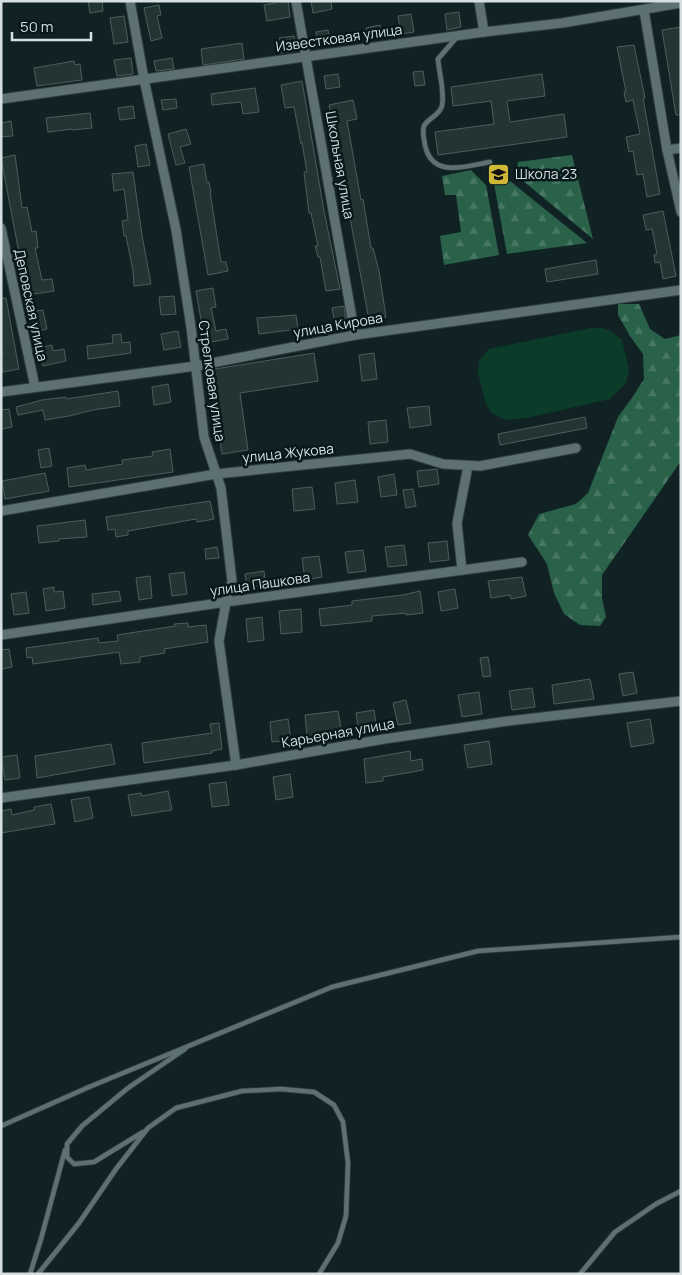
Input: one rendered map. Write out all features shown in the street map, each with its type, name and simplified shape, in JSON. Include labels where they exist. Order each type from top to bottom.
[{"type":"street","name":"Стрелковая улица","points":[[130,1],[144,79],[176,230],[196,366],[204,437],[221,488],[232,581],[219,641],[236,765]]},
{"type":"street","name":"Школьная улица","points":[[296,1],[355,335]]},
{"type":"street","points":[[479,1],[484,32]]},
{"type":"street","name":"Известковая улица","points":[[1,99],[484,32],[562,23],[681,3]]},
{"type":"street","points":[[644,10],[667,150],[681,212]]},
{"type":"street","points":[[667,150],[681,148]]},
{"type":"street","name":"Деповская улица","points":[[1,228],[35,387]]},
{"type":"street","name":"улица Кирова","points":[[1,392],[196,366],[355,335],[681,290]]},
{"type":"street","name":"улица Жукова","points":[[1,511],[216,474],[410,454],[443,464],[480,466],[576,448]]},
{"type":"street","points":[[462,570],[457,523],[468,466]]},
{"type":"street","name":"улица Пашкова","points":[[1,635],[522,562]]},
{"type":"street","name":"Карьерная улица","points":[[1,798],[236,765],[384,739],[508,721],[681,701]]},
{"type":"lane","points":[[458,36],[438,59],[442,85],[442,106],[438,113],[425,123],[423,130],[426,149],[431,159],[441,167],[453,168],[490,162]]},
{"type":"lane","points":[[1,1126],[89,1086],[332,987],[478,951],[681,937]]},
{"type":"lane","points":[[30,1274],[67,1144],[82,1126],[107,1104],[195,1043]]},
{"type":"lane","points":[[67,1144],[67,1157],[74,1164],[94,1162],[176,1108],[242,1091],[281,1089],[314,1092],[334,1105],[343,1122],[348,1163],[346,1216],[338,1243],[320,1274]]},
{"type":"lane","points":[[38,1274],[79,1223],[116,1169],[148,1128]]},
{"type":"lane","points":[[580,1274],[615,1232],[656,1204],[681,1190]]},
{"type":"green space","points":[[572,155],[593,239],[516,175],[518,162]]},
{"type":"green space","points":[[471,170],[486,185],[499,255],[444,265],[440,236],[461,232],[456,195],[445,195],[442,176]]},
{"type":"green space","points":[[510,181],[587,243],[507,254],[494,184]]},
{"type":"green space","points":[[618,304],[639,304],[650,329],[665,339],[681,335],[681,461],[602,575],[602,598],[606,617],[600,626],[580,625],[564,614],[554,593],[547,564],[528,535],[539,514],[576,504],[588,493],[618,417],[644,379],[643,354],[618,315]]},
{"type":"green space","points":[[591,328],[602,328],[611,331],[622,340],[629,370],[626,383],[610,399],[531,417],[506,420],[491,413],[485,401],[478,373],[479,361],[489,349]]},
{"type":"building","points":[[88,1],[102,1],[103,11],[90,13]]},
{"type":"building","points":[[275,1],[288,1],[290,17],[267,21],[264,5],[275,3]]},
{"type":"building","points":[[311,1],[331,1],[332,9],[313,13]]},
{"type":"building","points":[[159,5],[161,15],[157,16],[162,38],[151,41],[144,8]]},
{"type":"building","points":[[459,12],[461,27],[447,30],[445,14]]},
{"type":"building","points":[[411,14],[414,32],[401,34],[398,16]]},
{"type":"building","points":[[124,16],[128,42],[114,44],[110,18]]},
{"type":"building","points":[[380,25],[382,37],[368,39],[366,28]]},
{"type":"building","points":[[681,27],[681,115],[676,115],[662,30]]},
{"type":"building","points":[[328,30],[331,43],[318,45],[316,32]]},
{"type":"building","points":[[294,36],[296,51],[281,53],[279,38]]},
{"type":"building","points":[[242,43],[244,59],[203,65],[201,49]]},
{"type":"building","points":[[634,45],[645,98],[643,98],[660,194],[647,197],[643,174],[637,175],[633,151],[629,152],[626,137],[640,134],[633,100],[626,102],[624,92],[626,92],[617,47]]},
{"type":"building","points":[[131,58],[133,74],[117,76],[114,60]]},
{"type":"building","points":[[172,58],[174,69],[156,71],[154,61]]},
{"type":"building","points":[[74,61],[75,65],[80,64],[82,80],[37,86],[34,68]]},
{"type":"building","points":[[423,71],[425,85],[415,86],[413,72]]},
{"type":"building","points":[[338,74],[340,87],[326,89],[324,76]]},
{"type":"building","points":[[542,74],[545,96],[507,101],[510,122],[564,114],[567,137],[438,155],[435,132],[494,124],[491,101],[453,106],[451,87]]},
{"type":"building","points":[[302,81],[324,211],[340,289],[326,291],[320,257],[318,257],[315,246],[318,246],[311,213],[309,213],[304,172],[307,172],[294,107],[285,108],[281,85]]},
{"type":"building","points":[[255,88],[259,112],[243,114],[241,102],[212,105],[211,94]]},
{"type":"building","points":[[176,99],[177,108],[163,110],[161,100]]},
{"type":"building","points":[[353,100],[357,119],[347,121],[371,248],[373,248],[379,271],[386,317],[369,320],[329,105]]},
{"type":"building","points":[[133,106],[135,118],[120,120],[118,108]]},
{"type":"building","points":[[90,113],[92,128],[48,132],[46,118]]},
{"type":"building","points":[[11,121],[13,136],[1,137],[1,123]]},
{"type":"building","points":[[186,129],[191,144],[180,147],[185,163],[176,165],[168,134]]},
{"type":"building","points":[[146,144],[150,165],[138,167],[135,146]]},
{"type":"building","points":[[15,155],[22,208],[27,207],[32,232],[36,231],[38,248],[35,248],[42,280],[52,279],[54,291],[27,295],[1,158]]},
{"type":"building","points":[[204,164],[207,183],[209,182],[211,192],[221,262],[226,262],[228,271],[208,275],[189,167]]},
{"type":"building","points":[[133,172],[151,284],[134,286],[133,271],[122,221],[128,220],[124,189],[114,191],[112,174]]},
{"type":"building","points":[[663,211],[676,276],[663,279],[660,262],[655,263],[654,255],[657,254],[652,229],[646,230],[643,215]]},
{"type":"building","points":[[596,260],[598,274],[547,282],[545,269]]},
{"type":"building","points":[[213,288],[216,307],[211,308],[216,331],[226,329],[228,339],[205,343],[196,291]]},
{"type":"building","points":[[174,296],[176,314],[161,315],[159,297]]},
{"type":"building","points":[[1,298],[6,298],[19,369],[3,372],[1,363],[1,357],[3,356],[1,348]]},
{"type":"building","points":[[344,306],[346,322],[335,325],[332,308]]},
{"type":"building","points":[[43,310],[47,329],[35,332],[31,312]]},
{"type":"building","points":[[296,315],[298,329],[259,334],[257,318]]},
{"type":"building","points":[[178,331],[181,347],[164,350],[161,334]]},
{"type":"building","points":[[121,334],[122,343],[130,342],[131,353],[88,359],[87,346],[113,343],[112,335]]},
{"type":"building","points":[[52,345],[53,351],[64,349],[66,361],[43,366],[39,348]]},
{"type":"building","points":[[314,353],[318,381],[240,393],[248,450],[222,454],[209,370]]},
{"type":"building","points":[[374,353],[377,379],[362,381],[359,355]]},
{"type":"building","points":[[168,384],[171,402],[154,405],[152,387]]},
{"type":"building","points":[[118,391],[120,406],[45,420],[43,410],[18,415],[16,407],[42,400],[66,397],[66,399]]},
{"type":"building","points":[[429,406],[431,425],[410,428],[407,408]]},
{"type":"building","points":[[9,409],[12,427],[1,429],[1,410]]},
{"type":"building","points":[[585,417],[587,428],[500,445],[498,434]]},
{"type":"building","points":[[386,420],[388,442],[370,444],[368,422]]},
{"type":"building","points":[[49,448],[52,466],[41,468],[38,450]]},
{"type":"building","points":[[170,449],[173,472],[69,487],[67,468],[85,465],[86,470],[123,464],[122,460],[153,456],[152,452]]},
{"type":"building","points":[[437,469],[439,484],[419,487],[417,471]]},
{"type":"building","points":[[45,473],[49,491],[5,499],[2,481]]},
{"type":"building","points":[[394,474],[397,495],[381,497],[378,477]]},
{"type":"building","points":[[355,480],[358,502],[337,504],[335,483]]},
{"type":"building","points":[[312,487],[315,509],[294,511],[292,489]]},
{"type":"building","points":[[413,489],[416,506],[406,508],[403,490]]},
{"type":"building","points":[[210,501],[214,519],[197,522],[196,519],[128,531],[128,535],[116,537],[115,529],[108,530],[106,517]]},
{"type":"building","points":[[85,520],[87,537],[39,543],[37,526]]},
{"type":"building","points":[[447,541],[449,560],[430,562],[428,543]]},
{"type":"building","points":[[404,545],[407,565],[388,567],[385,547]]},
{"type":"building","points":[[217,547],[219,558],[206,559],[205,549]]},
{"type":"building","points":[[363,550],[366,571],[348,573],[345,552]]},
{"type":"building","points":[[319,556],[322,577],[305,580],[302,558]]},
{"type":"building","points":[[264,571],[266,585],[247,588],[245,574]]},
{"type":"building","points":[[184,572],[187,594],[172,596],[169,574]]},
{"type":"building","points":[[150,576],[152,598],[139,600],[136,578]]},
{"type":"building","points":[[522,577],[526,596],[511,599],[510,595],[491,598],[488,581]]},
{"type":"building","points":[[54,587],[54,592],[63,591],[65,608],[46,611],[43,589]]},
{"type":"building","points":[[455,589],[458,608],[441,611],[438,592]]},
{"type":"building","points":[[119,591],[121,601],[93,605],[92,594]]},
{"type":"building","points":[[420,591],[423,613],[372,616],[372,621],[321,626],[319,609],[352,605],[352,601]]},
{"type":"building","points":[[26,592],[29,613],[14,615],[11,594]]},
{"type":"building","points":[[301,609],[302,632],[281,634],[279,611]]},
{"type":"building","points":[[262,617],[264,640],[248,642],[246,619]]},
{"type":"building","points":[[188,623],[188,627],[206,625],[208,642],[164,649],[165,653],[140,657],[140,662],[121,664],[119,652],[33,664],[32,657],[27,658],[26,648],[98,638],[99,643],[118,641],[117,635]]},
{"type":"building","points":[[9,649],[12,667],[1,669],[1,650]]},
{"type":"building","points":[[488,657],[491,676],[483,677],[480,658]]},
{"type":"building","points":[[633,672],[637,693],[623,696],[619,674]]},
{"type":"building","points":[[590,679],[594,699],[554,704],[552,685]]},
{"type":"building","points":[[532,688],[535,707],[512,710],[509,691]]},
{"type":"building","points":[[479,692],[482,714],[462,717],[458,695]]},
{"type":"building","points":[[406,700],[411,723],[398,725],[393,703]]},
{"type":"building","points":[[374,710],[377,730],[359,733],[356,713]]},
{"type":"building","points":[[338,711],[342,734],[307,737],[305,715]]},
{"type":"building","points":[[288,719],[291,740],[272,742],[270,722]]},
{"type":"building","points":[[650,719],[654,743],[631,747],[627,723]]},
{"type":"building","points":[[219,723],[222,749],[212,751],[212,753],[144,763],[142,743],[212,733],[210,724]]},
{"type":"building","points":[[489,741],[492,764],[468,768],[464,745]]},
{"type":"building","points":[[111,744],[115,764],[37,778],[35,756]]},
{"type":"building","points":[[410,751],[411,761],[422,759],[423,770],[383,777],[383,781],[366,783],[364,759]]},
{"type":"building","points":[[17,755],[20,778],[5,780],[1,757]]},
{"type":"building","points":[[290,774],[293,797],[276,800],[273,777]]},
{"type":"building","points":[[226,782],[229,805],[212,807],[209,784]]},
{"type":"building","points":[[168,791],[172,810],[132,816],[128,795],[141,793],[142,796]]},
{"type":"building","points":[[89,797],[93,818],[75,822],[71,800]]},
{"type":"building","points":[[51,804],[55,824],[1,833],[1,811],[11,809],[12,815],[34,810],[34,807]]},
{"type":"place","name":"Школа 23","points":[[499,174]]}]
